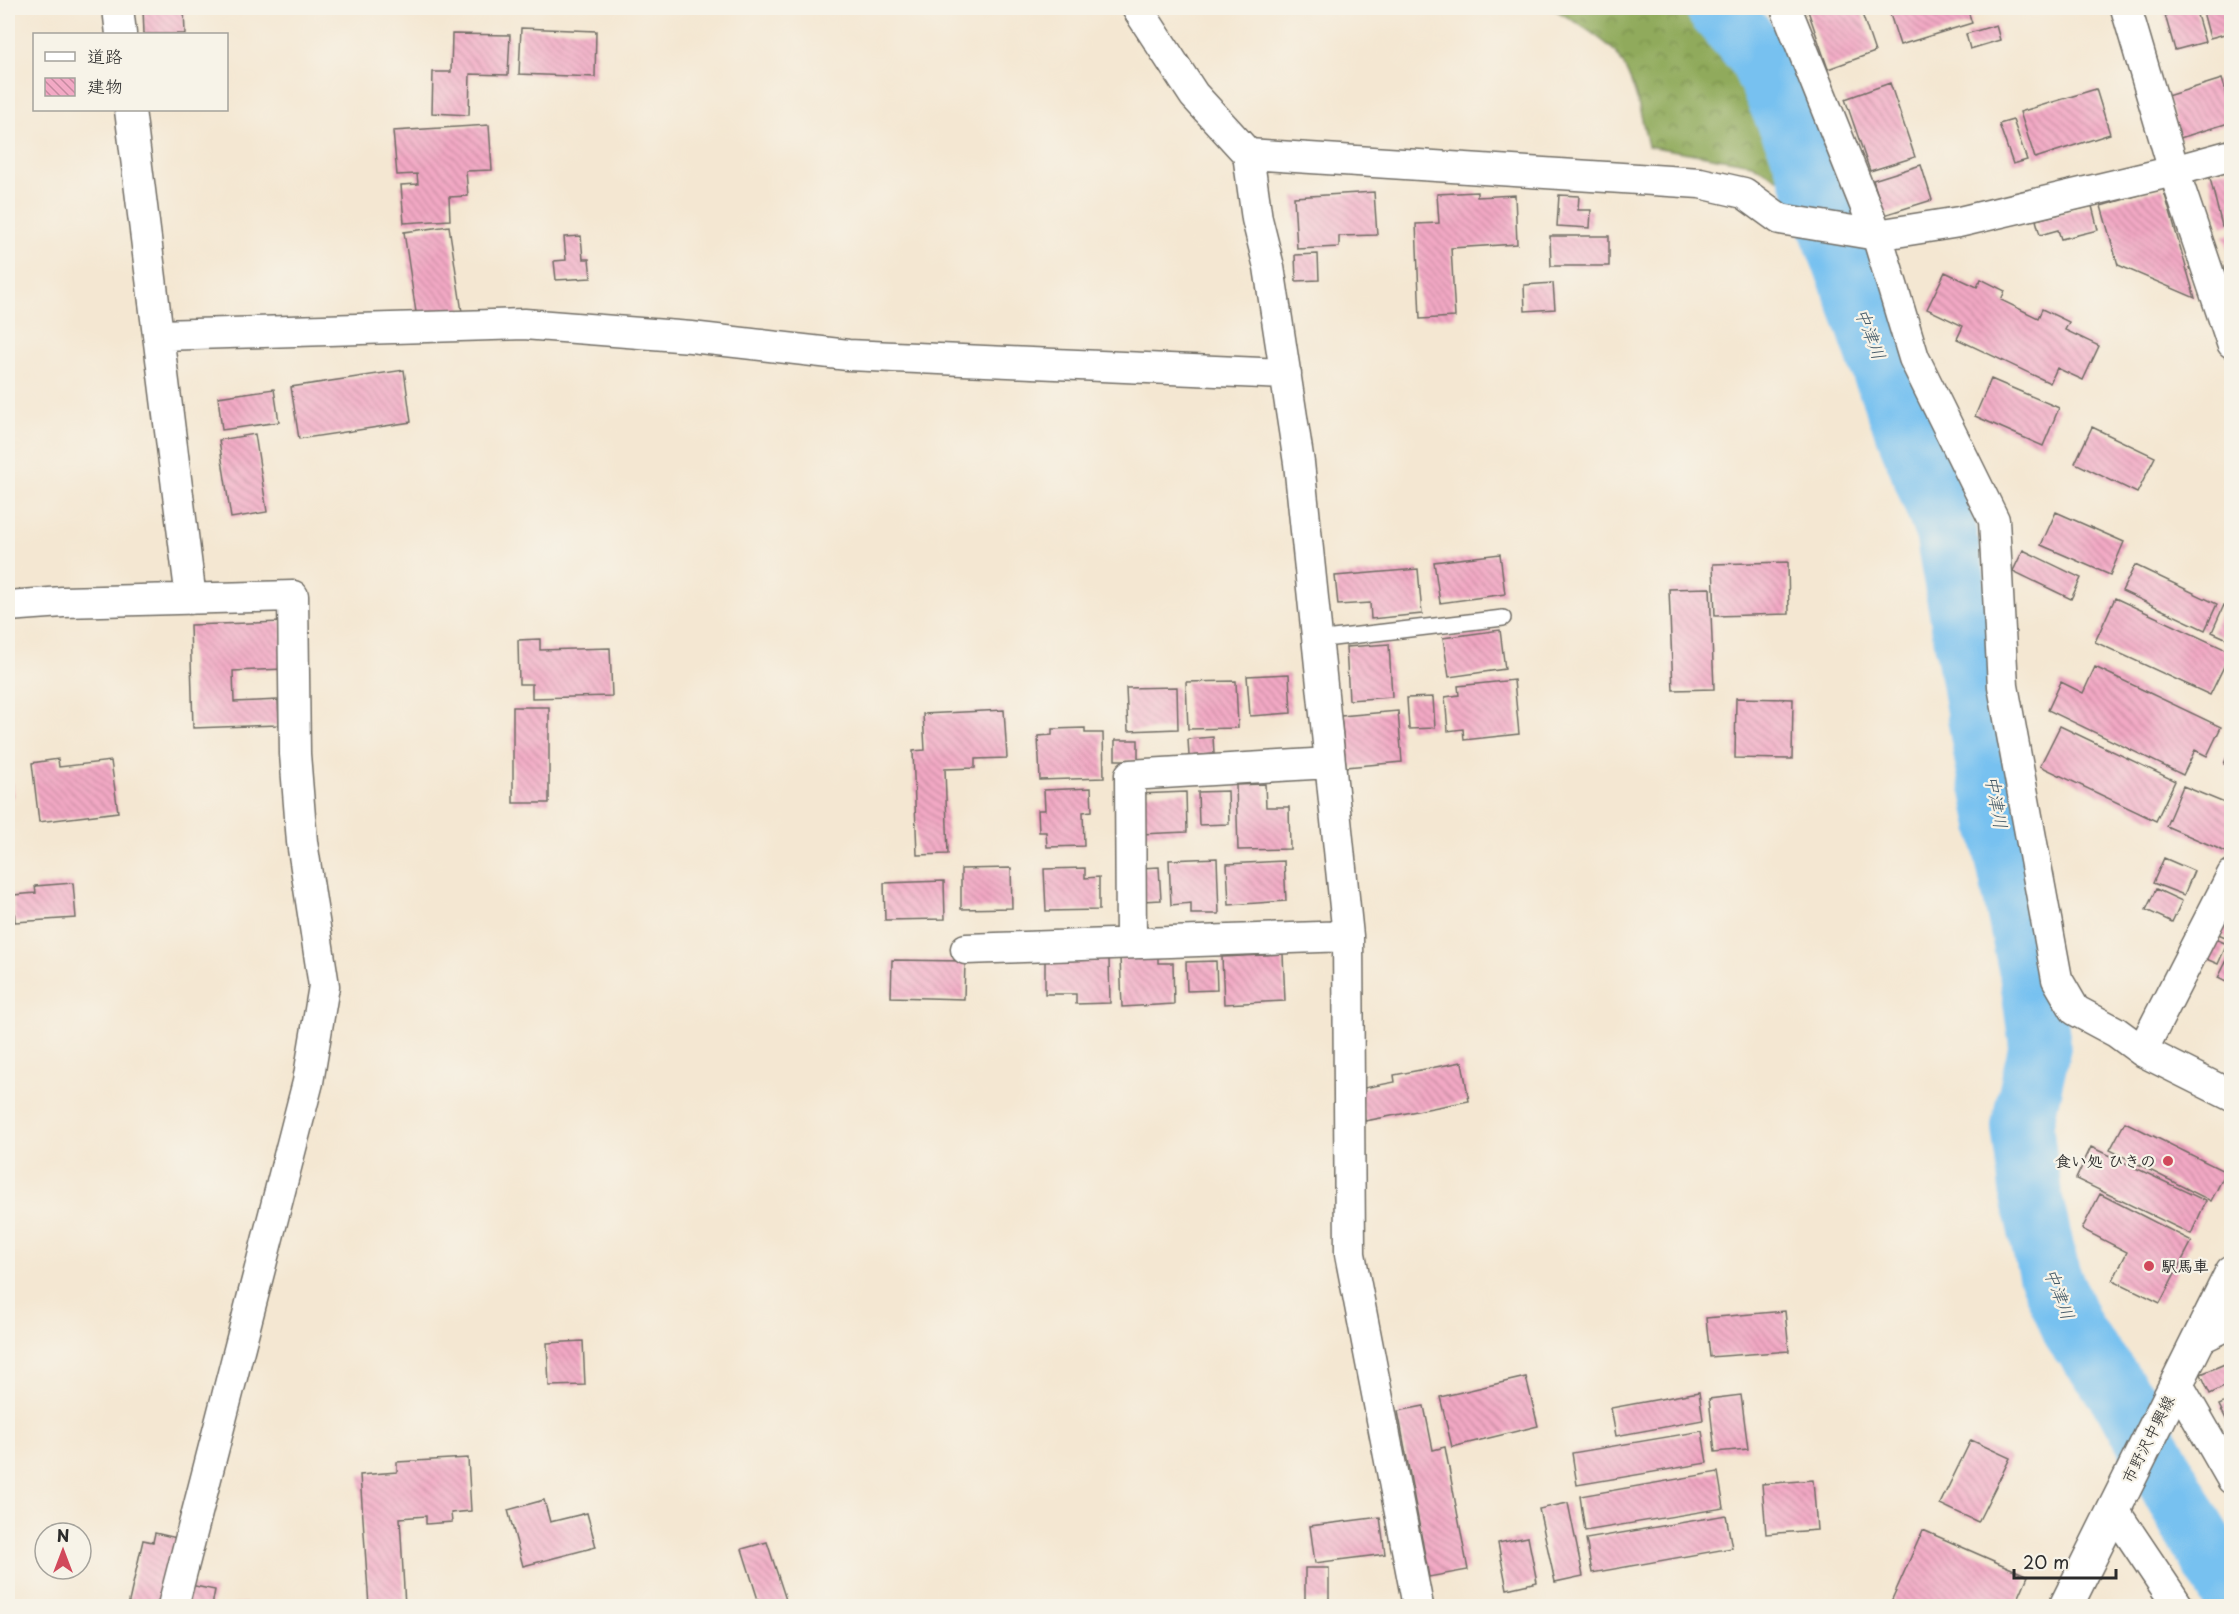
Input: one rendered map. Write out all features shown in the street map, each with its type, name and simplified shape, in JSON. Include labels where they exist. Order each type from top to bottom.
[{"type":"main road","name":"市野沢中興線","points":[[2066,1606],[2232,1272]]},
{"type":"street","points":[[118,8],[121,33]]},
{"type":"street","points":[[1137,8],[1194,95],[1248,154],[1257,219],[1269,267],[1299,463],[1348,936],[1350,1254],[1418,1606]]},
{"type":"street","points":[[1786,8],[1877,235],[1914,358],[1994,520],[2003,686],[2058,979],[2075,1010],[2116,1032],[2142,1051],[2232,1096]]},
{"type":"street","points":[[2126,8],[2174,171],[2232,343]]},
{"type":"street","points":[[130,111],[160,335],[191,599]]},
{"type":"street","points":[[1248,154],[1700,183],[1744,193],[1780,219],[1877,235],[1959,222],[2232,155]]},
{"type":"street","points":[[160,335],[524,324],[691,337],[848,356],[1286,374]]},
{"type":"street","points":[[8,606],[63,602],[292,596],[295,754],[302,842],[324,986],[308,1082],[173,1606]]},
{"type":"street","points":[[1131,943],[1130,775],[1329,764]]},
{"type":"street","points":[[2142,1051],[2232,875]]},
{"type":"street","points":[[966,949],[1348,936]]},
{"type":"street","points":[[2199,1339],[2232,1323]]},
{"type":"street","points":[[2170,1396],[2232,1479]]},
{"type":"street","points":[[2117,1501],[2178,1606]]},
{"type":"lane","points":[[1316,640],[1503,618]]},
{"type":"green space","points":[[1552,8],[1694,8],[1708,18],[1749,65],[1794,188],[1752,164],[1648,146],[1634,89],[1619,57],[1598,37]]},
{"type":"building","points":[[143,8],[184,8],[185,33],[144,33]]},
{"type":"building","points":[[1807,8],[1860,8],[1875,52],[1828,69]]},
{"type":"building","points":[[1888,8],[1979,8],[1968,11],[1972,23],[1900,45]]},
{"type":"building","points":[[2163,8],[2195,8],[2205,42],[2175,50]]},
{"type":"building","points":[[2202,8],[2232,8],[2232,32],[2210,38]]},
{"type":"building","points":[[1996,25],[2000,40],[1970,49],[1966,34]]},
{"type":"building","points":[[521,28],[596,31],[595,77],[519,74]]},
{"type":"building","points":[[452,34],[510,35],[508,75],[470,74],[469,115],[432,113],[433,72],[451,72]]},
{"type":"building","points":[[2222,79],[2232,110],[2232,122],[2180,138],[2167,96]]},
{"type":"building","points":[[1890,83],[1915,157],[1870,171],[1845,99]]},
{"type":"building","points":[[2096,89],[2110,134],[2035,158],[2020,112]]},
{"type":"building","points":[[2013,120],[2027,160],[2013,164],[1999,124]]},
{"type":"building","points":[[489,125],[492,170],[466,171],[468,196],[449,197],[450,220],[404,223],[401,185],[418,184],[417,174],[397,175],[393,131]]},
{"type":"building","points":[[1921,165],[1932,200],[1884,215],[1873,180]]},
{"type":"building","points":[[2232,168],[2232,223],[2222,226],[2209,174]]},
{"type":"building","points":[[2163,188],[2195,298],[2118,265],[2101,206]]},
{"type":"building","points":[[1374,192],[1377,235],[1339,236],[1339,247],[1297,249],[1294,197]]},
{"type":"building","points":[[1477,192],[1477,197],[1515,195],[1517,244],[1451,248],[1455,317],[1420,319],[1416,224],[1439,223],[1437,194]]},
{"type":"building","points":[[1559,195],[1579,196],[1578,210],[1591,210],[1590,228],[1557,226]]},
{"type":"building","points":[[2092,206],[2098,230],[2061,239],[2058,230],[2040,235],[2036,220]]},
{"type":"building","points":[[449,226],[462,312],[417,319],[404,232]]},
{"type":"building","points":[[2232,233],[2232,259],[2231,259],[2224,236]]},
{"type":"building","points":[[581,236],[583,259],[589,259],[591,278],[556,280],[554,261],[566,260],[564,237]]},
{"type":"building","points":[[1550,236],[1609,236],[1609,266],[1551,266]]},
{"type":"building","points":[[1318,254],[1319,280],[1296,281],[1295,255]]},
{"type":"building","points":[[1945,272],[1977,287],[1981,279],[2005,291],[2001,300],[2038,318],[2042,309],[2069,322],[2065,330],[2099,346],[2083,380],[2057,368],[2050,383],[1957,339],[1963,326],[1927,309]]},
{"type":"building","points":[[1553,283],[1555,309],[1525,311],[1524,285]]},
{"type":"building","points":[[404,370],[411,422],[299,439],[291,387]]},
{"type":"building","points":[[1991,379],[2059,408],[2043,446],[1975,416]]},
{"type":"building","points":[[274,389],[279,422],[222,430],[218,397]]},
{"type":"building","points":[[2092,427],[2155,457],[2137,493],[2075,463]]},
{"type":"building","points":[[255,434],[267,512],[231,518],[219,440]]},
{"type":"building","points":[[2056,512],[2124,542],[2110,575],[2041,545]]},
{"type":"building","points":[[2023,550],[2081,578],[2071,599],[2013,571]]},
{"type":"building","points":[[1500,554],[1505,594],[1440,603],[1434,562]]},
{"type":"building","points":[[1788,562],[1789,614],[1715,616],[1713,564]]},
{"type":"building","points":[[2135,565],[2217,604],[2205,630],[2122,591]]},
{"type":"building","points":[[1418,569],[1422,614],[1371,619],[1370,603],[1338,605],[1335,576]]},
{"type":"building","points":[[1710,588],[1714,689],[1673,690],[1669,589]]},
{"type":"building","points":[[2115,598],[2231,652],[2210,695],[2095,642]]},
{"type":"building","points":[[2224,605],[2232,609],[2232,641],[2212,632]]},
{"type":"building","points":[[282,622],[284,669],[233,671],[234,702],[278,700],[279,725],[193,728],[190,625]]},
{"type":"building","points":[[1500,630],[1505,669],[1449,677],[1443,638]]},
{"type":"building","points":[[540,639],[540,650],[610,648],[612,696],[532,698],[532,684],[519,684],[518,640]]},
{"type":"building","points":[[1389,644],[1392,697],[1349,700],[1346,647]]},
{"type":"building","points":[[2095,667],[2221,727],[2207,756],[2195,750],[2183,775],[2048,710],[2061,682],[2083,693]]},
{"type":"building","points":[[1289,674],[1291,713],[1250,716],[1247,676]]},
{"type":"building","points":[[1514,680],[1519,734],[1464,740],[1463,729],[1448,731],[1445,697],[1459,695],[1458,686]]},
{"type":"building","points":[[1236,681],[1238,728],[1188,729],[1186,682]]},
{"type":"building","points":[[1177,687],[1178,729],[1128,731],[1126,688]]},
{"type":"building","points":[[1433,697],[1435,728],[1409,729],[1407,698]]},
{"type":"building","points":[[1736,698],[1793,699],[1792,759],[1735,758]]},
{"type":"building","points":[[513,707],[549,707],[549,803],[513,803]]},
{"type":"building","points":[[1004,710],[1007,758],[975,759],[975,768],[945,769],[948,854],[917,855],[913,751],[925,750],[923,714]]},
{"type":"building","points":[[1398,711],[1402,762],[1346,767],[1341,716]]},
{"type":"building","points":[[2060,726],[2175,781],[2156,821],[2040,766]]},
{"type":"building","points":[[1085,728],[1085,733],[1103,733],[1104,778],[1040,780],[1038,736],[1052,735],[1052,729]]},
{"type":"building","points":[[1213,737],[1214,754],[1189,756],[1188,739]]},
{"type":"building","points":[[1115,740],[1138,740],[1138,760],[1115,760]]},
{"type":"building","points":[[2232,745],[2232,767],[2224,764]]},
{"type":"building","points":[[58,759],[59,767],[111,761],[118,812],[39,822],[32,763]]},
{"type":"building","points":[[8,765],[10,765],[13,798],[8,799]]},
{"type":"building","points":[[1265,784],[1266,807],[1289,807],[1290,849],[1238,850],[1236,785]]},
{"type":"building","points":[[2183,786],[2232,806],[2232,839],[2226,852],[2166,826]]},
{"type":"building","points":[[1091,788],[1092,811],[1083,812],[1084,846],[1047,847],[1046,832],[1039,832],[1038,810],[1045,810],[1044,790]]},
{"type":"building","points":[[1228,791],[1229,824],[1199,825],[1198,792]]},
{"type":"building","points":[[1186,792],[1187,832],[1140,834],[1138,794]]},
{"type":"building","points":[[1217,858],[1219,914],[1191,914],[1191,903],[1171,905],[1169,860]]},
{"type":"building","points":[[2164,858],[2194,871],[2184,895],[2153,883]]},
{"type":"building","points":[[1284,861],[1286,901],[1229,905],[1227,864]]},
{"type":"building","points":[[1159,867],[1161,900],[1142,901],[1140,868]]},
{"type":"building","points":[[1011,868],[1012,908],[961,909],[961,869]]},
{"type":"building","points":[[1085,868],[1085,878],[1099,877],[1099,910],[1046,911],[1044,869]]},
{"type":"building","points":[[944,881],[945,919],[885,920],[884,883]]},
{"type":"building","points":[[73,883],[76,918],[15,922],[13,895],[36,893],[35,886]]},
{"type":"building","points":[[2156,889],[2182,901],[2172,922],[2146,910]]},
{"type":"building","points":[[2232,909],[2232,940],[2216,933]]},
{"type":"building","points":[[2206,935],[2227,944],[2218,964],[2197,955]]},
{"type":"building","points":[[2232,950],[2232,985],[2218,978]]},
{"type":"building","points":[[1283,954],[1285,1001],[1224,1004],[1222,957]]},
{"type":"building","points":[[1158,955],[1158,963],[1173,963],[1174,1004],[1122,1007],[1120,957]]},
{"type":"building","points":[[1109,959],[1110,1003],[1076,1004],[1076,994],[1045,994],[1045,960]]},
{"type":"building","points":[[892,960],[965,961],[964,999],[891,997]]},
{"type":"building","points":[[1216,961],[1217,990],[1187,991],[1186,962]]},
{"type":"building","points":[[1462,1062],[1469,1101],[1365,1121],[1359,1089],[1395,1082],[1394,1075]]},
{"type":"building","name":"食い処 ひきの","points":[[2125,1122],[2226,1172],[2211,1201],[2110,1150]]},
{"type":"building","points":[[2091,1147],[2206,1201],[2191,1234],[2076,1179]]},
{"type":"building","name":"駅馬車","points":[[2100,1194],[2192,1241],[2160,1303],[2113,1280],[2127,1252],[2082,1229]]},
{"type":"building","points":[[1785,1311],[1789,1351],[1710,1357],[1706,1318]]},
{"type":"building","points":[[583,1341],[585,1385],[549,1386],[547,1343]]},
{"type":"building","points":[[2232,1361],[2232,1383],[2210,1394],[2201,1374]]},
{"type":"building","points":[[1526,1377],[1538,1426],[1452,1447],[1440,1397]]},
{"type":"building","points":[[1699,1392],[1703,1420],[1616,1436],[1611,1408]]},
{"type":"building","points":[[1741,1395],[1748,1449],[1715,1452],[1709,1399]]},
{"type":"building","points":[[2232,1399],[2232,1431],[2219,1405]]},
{"type":"building","points":[[1424,1406],[1433,1450],[1445,1447],[1468,1570],[1429,1577],[1398,1411]]},
{"type":"building","points":[[1702,1431],[1707,1463],[1577,1485],[1572,1453]]},
{"type":"building","points":[[1971,1440],[2010,1458],[1978,1522],[1940,1504]]},
{"type":"building","points":[[468,1458],[471,1511],[451,1513],[452,1522],[426,1524],[426,1516],[400,1518],[405,1606],[369,1606],[360,1475],[397,1472],[397,1462]]},
{"type":"building","points":[[1718,1472],[1724,1508],[1585,1531],[1580,1496]]},
{"type":"building","points":[[1813,1480],[1817,1530],[1766,1534],[1762,1484]]},
{"type":"building","points":[[544,1500],[550,1522],[587,1513],[596,1547],[523,1566],[508,1510]]},
{"type":"building","points":[[1568,1503],[1583,1576],[1555,1582],[1539,1509]]},
{"type":"building","points":[[1726,1515],[1732,1548],[1592,1573],[1586,1539]]},
{"type":"building","points":[[1380,1517],[1385,1554],[1315,1563],[1310,1526]]},
{"type":"building","points":[[1923,1530],[2028,1576],[2015,1606],[1889,1606]]},
{"type":"building","points":[[155,1533],[177,1538],[161,1606],[128,1606],[143,1540],[153,1542]]},
{"type":"building","points":[[1528,1537],[1537,1582],[1507,1589],[1498,1543]]},
{"type":"building","points":[[767,1542],[788,1606],[760,1606],[742,1549]]},
{"type":"building","points":[[1305,1568],[1329,1568],[1329,1600],[1305,1601]]},
{"type":"building","points":[[190,1585],[215,1590],[212,1606],[186,1606]]},
{"type":"building","points":[[294,1602],[295,1606],[232,1606],[232,1604]]},
{"type":"waterway","name":"中津川","points":[[1717,8],[1758,55],[1797,141],[1883,372],[1946,532],[1985,757],[2030,973],[2040,1045],[2022,1126],[2031,1196],[2049,1274],[2075,1334],[2126,1402],[2195,1531],[2232,1593]]},
{"type":"place","name":"食い処 ひきの","points":[[2168,1161]]},
{"type":"place","name":"駅馬車","points":[[2149,1266]]}]
